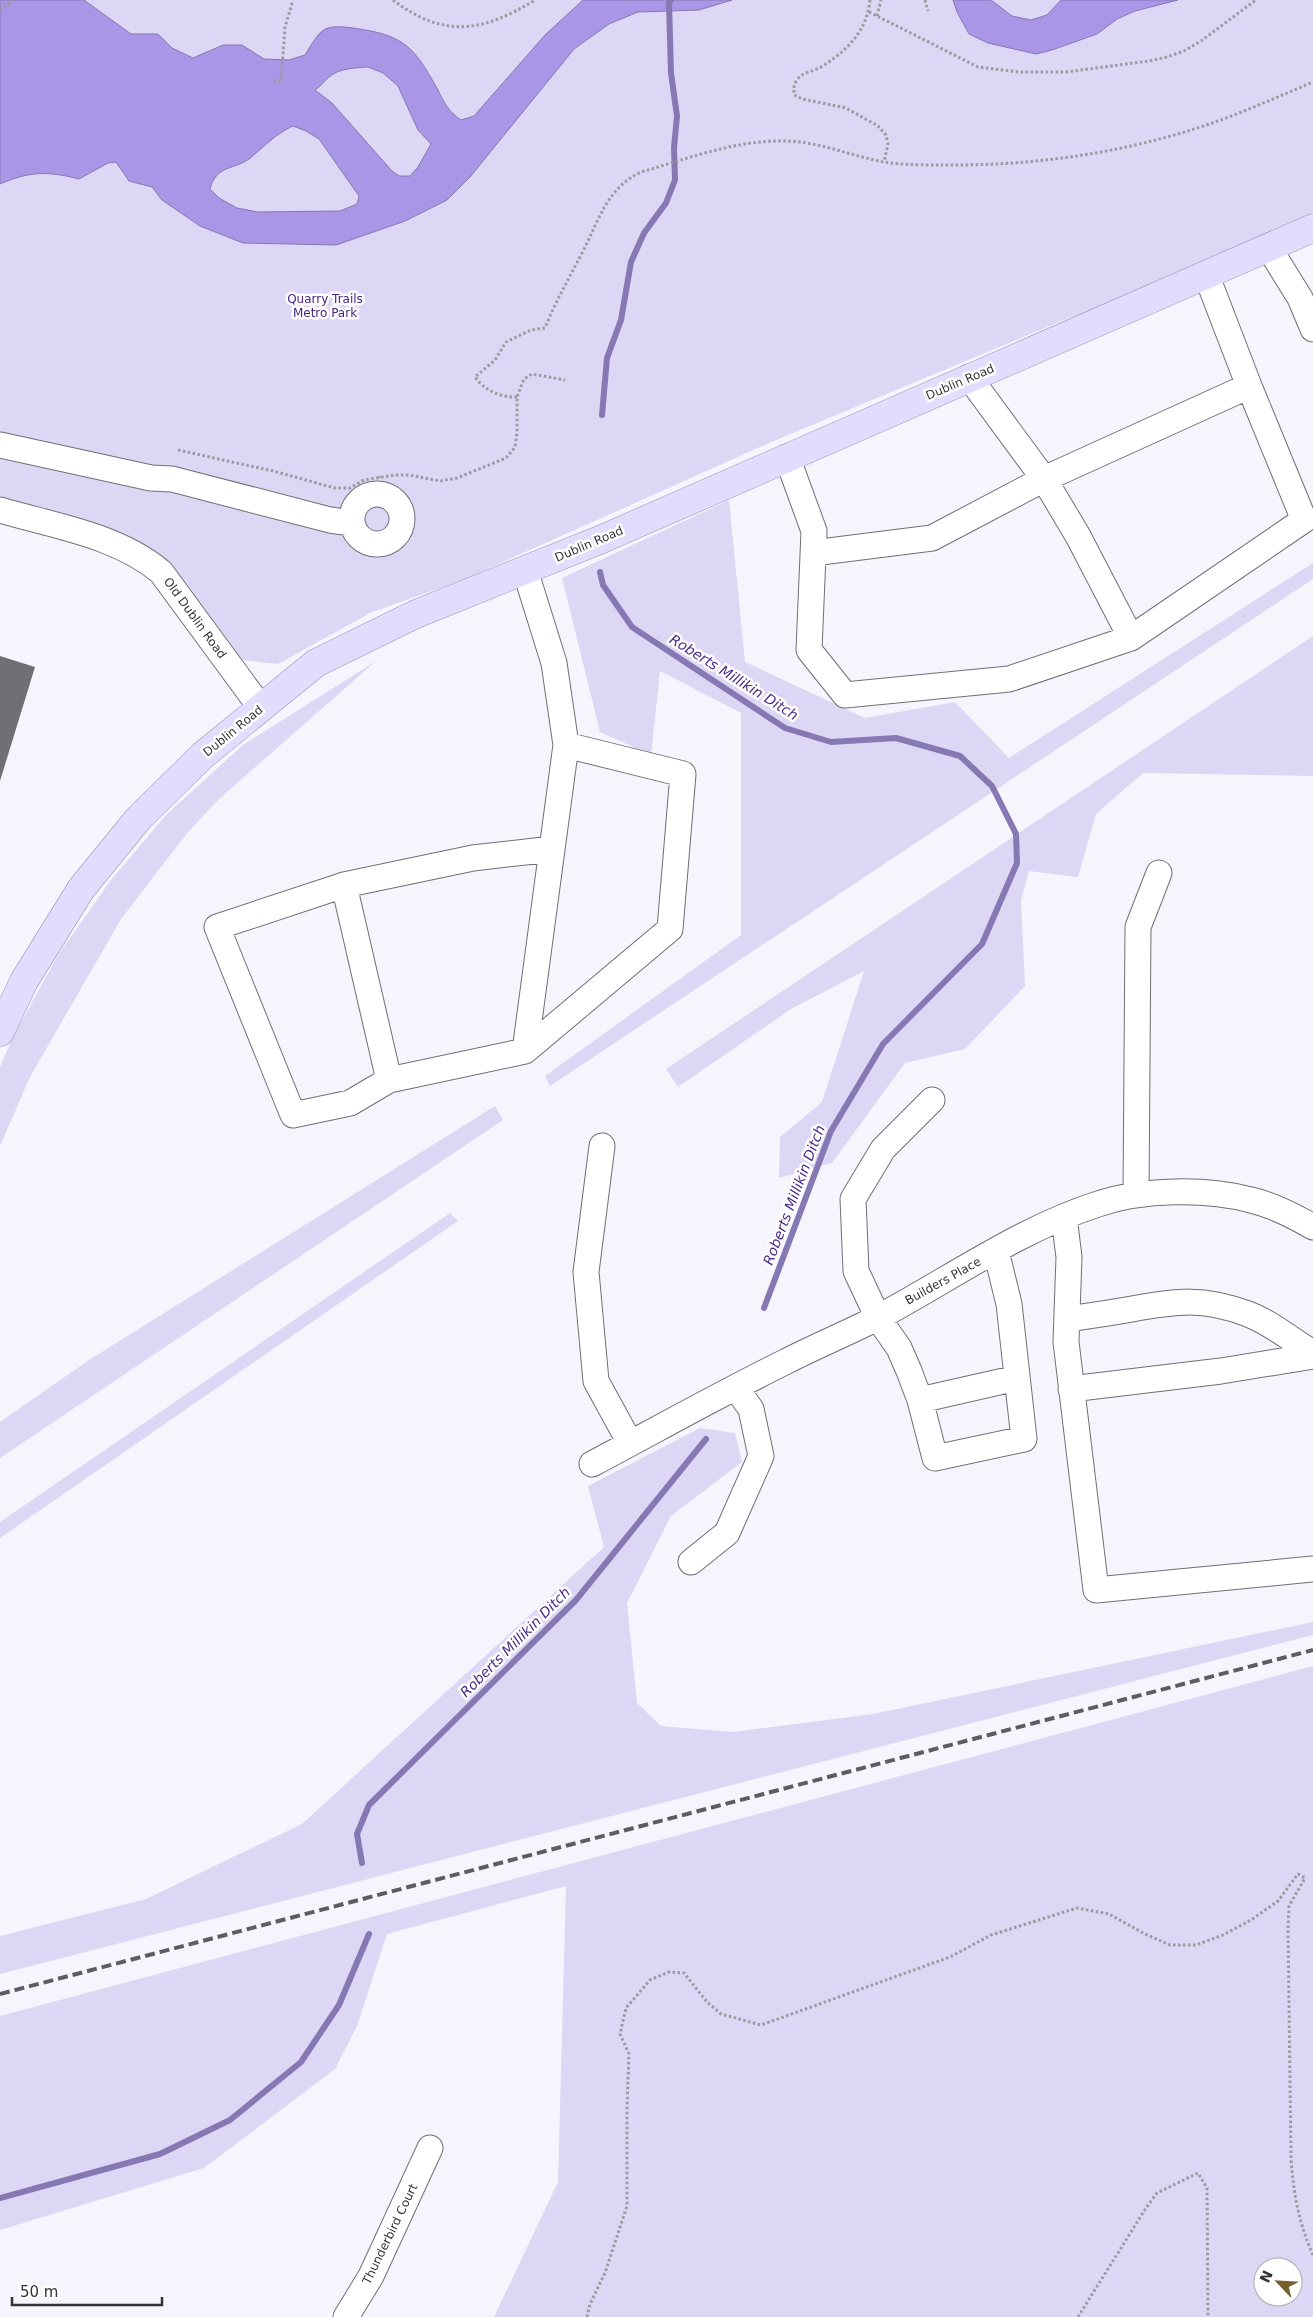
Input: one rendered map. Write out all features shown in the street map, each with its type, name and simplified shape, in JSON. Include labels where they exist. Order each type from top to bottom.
[{"type":"main road","name":"Dublin Road","points":[[0,1032],[24,981],[81,889],[138,819],[203,755],[316,663],[416,614],[602,539],[1313,228]]},
{"type":"street","points":[[1269,248],[1306,295],[1313,329]]},
{"type":"street","points":[[787,457],[814,531],[809,650],[845,695],[1009,679],[1131,638],[1304,520],[1249,386],[1206,274]]},
{"type":"street","points":[[969,377],[1044,479],[1078,536],[1131,638]]},
{"type":"street","points":[[813,553],[932,538],[1044,479],[1249,386]]},
{"type":"street","points":[[0,445],[151,478],[172,479],[330,520],[352,523]]},
{"type":"street","points":[[378,485],[400,507],[402,516],[398,532],[392,539],[376,544],[360,538],[352,523],[355,506],[378,485]]},
{"type":"street","name":"Old Dublin Road","points":[[0,510],[111,542],[152,564],[161,572],[261,708]]},
{"type":"street","points":[[525,1051],[566,745],[554,663],[526,570]]},
{"type":"street","points":[[552,849],[473,858],[344,885],[217,927],[293,1115],[350,1103],[389,1080],[525,1051],[670,929],[683,774],[566,745]]},
{"type":"street","points":[[1136,1195],[1138,927],[1159,873]]},
{"type":"street","points":[[344,885],[389,1080]]},
{"type":"street","points":[[932,1100],[883,1149],[853,1199],[856,1271],[878,1318],[899,1348],[920,1400],[935,1458],[1024,1439],[1009,1304],[996,1251]]},
{"type":"street","points":[[602,1146],[586,1272],[596,1381],[630,1444]]},
{"type":"street","name":"Builders Place","points":[[592,1464],[736,1388],[878,1318],[996,1251],[1064,1217],[1099,1203],[1136,1195],[1193,1192],[1250,1199],[1313,1227]]},
{"type":"street","points":[[1064,1217],[1069,1257],[1066,1342],[1070,1389],[1096,1590],[1313,1568]]},
{"type":"street","points":[[1067,1319],[1168,1302],[1194,1301],[1215,1304],[1248,1314],[1275,1327],[1313,1355]]},
{"type":"street","points":[[1070,1389],[1222,1371],[1313,1355]]},
{"type":"street","points":[[920,1400],[1017,1378]]},
{"type":"street","points":[[691,1562],[727,1532],[761,1456],[751,1409],[736,1388]]},
{"type":"street","name":"Thunderbird Court","points":[[346,2317],[371,2276],[430,2148]]},
{"type":"path","points":[[0,10],[13,0]]},
{"type":"path","points":[[273,81],[281,81],[285,27],[293,0]]},
{"type":"path","points":[[393,0],[419,18],[448,27],[478,26],[516,12],[536,0]]},
{"type":"path","points":[[870,0],[869,12],[864,26],[855,40],[820,68],[801,75],[794,87],[794,95],[802,99],[846,108],[862,115],[878,126],[886,135],[888,144],[884,162]]},
{"type":"path","points":[[877,16],[881,0]]},
{"type":"path","points":[[925,0],[928,11]]},
{"type":"path","points":[[869,12],[978,67],[1012,72],[1041,73],[1131,64],[1176,54],[1220,29],[1256,0]]},
{"type":"path","points":[[516,397],[506,398],[479,383],[475,377],[495,360],[506,342],[517,336],[545,328],[556,300],[608,200],[626,179],[641,172],[741,143],[785,140],[838,150],[884,162],[944,165],[1018,164],[1114,150],[1228,117],[1313,82]]},
{"type":"path","points":[[178,450],[273,471],[335,488],[350,488],[364,480],[378,485],[409,475],[440,481],[457,478],[506,458],[515,447],[517,432],[516,397],[524,379],[532,374],[565,380]]},
{"type":"path","points":[[587,2317],[590,2304],[605,2273],[627,2206],[629,2054],[620,2034],[626,2008],[650,1980],[669,1972],[684,1973],[707,2002],[721,2014],[761,2025],[950,1957],[991,1936],[1076,1908],[1109,1914],[1170,1945],[1196,1945],[1223,1935],[1251,1920],[1278,1901],[1298,1874],[1306,1878],[1289,1906],[1288,1930],[1291,2158],[1292,2182],[1303,2232],[1313,2255]]},
{"type":"path","points":[[1078,2317],[1144,2211],[1158,2193],[1198,2173],[1207,2188],[1208,2317]]},
{"type":"green space","name":"Quarry Trails Metro Park","points":[[0,0],[1313,0],[1313,218],[1206,274],[1069,318],[776,440],[465,579],[370,613],[278,664],[241,660],[165,567],[119,535],[0,498]]},
{"type":"green space","points":[[729,500],[745,662],[865,718],[955,702],[1009,758],[1313,563],[1313,579],[550,1086],[545,1076],[741,935],[741,713],[660,671],[651,755],[600,732],[562,578]]},
{"type":"green space","points":[[1313,636],[1313,776],[1143,773],[1096,814],[1078,877],[1029,871],[1021,901],[1025,986],[965,1049],[905,1063],[832,1163],[779,1178],[780,1137],[822,1102],[864,971],[791,1009],[678,1087],[666,1069]]},
{"type":"green space","points":[[376,661],[218,800],[188,832],[121,919],[30,1077],[0,1146],[0,1067],[12,1039],[58,955],[111,880],[166,815],[243,745]]},
{"type":"green space","points":[[495,1106],[503,1120],[0,1458],[0,1422],[89,1360]]},
{"type":"green space","points":[[450,1213],[458,1221],[0,1538],[0,1522]]},
{"type":"green space","points":[[700,1428],[735,1433],[742,1462],[671,1516],[627,1603],[637,1703],[661,1726],[732,1732],[873,1714],[1313,1622],[1313,1635],[0,1974],[0,1936],[146,1899],[302,1824],[604,1547],[588,1486]]},
{"type":"green space","points":[[1313,1666],[1313,2317],[494,2317],[558,2182],[566,1886],[387,1934],[357,2026],[335,2069],[204,2168],[0,2230],[0,2016]]},
{"type":"shaded area","points":[[0,0],[84,0],[131,34],[158,34],[172,48],[193,58],[223,45],[242,45],[264,59],[289,60],[305,55],[319,34],[328,28],[343,27],[371,31],[396,39],[414,53],[430,75],[447,107],[461,120],[474,116],[545,35],[583,0],[732,0],[699,10],[638,12],[609,24],[574,49],[470,177],[447,200],[405,221],[336,245],[243,243],[200,226],[162,200],[152,187],[129,181],[116,162],[108,163],[79,179],[39,174],[21,177],[0,184]],"holes":[[[368,67],[383,73],[398,86],[418,130],[431,144],[418,167],[410,176],[399,176],[392,171],[332,103],[315,90],[333,74],[348,69]],[[293,126],[319,139],[359,196],[357,204],[340,211],[258,212],[237,208],[219,198],[210,189],[215,178],[221,172],[246,161],[275,137]]]},
{"type":"shaded area","points":[[953,0],[991,0],[1012,16],[1031,20],[1047,15],[1061,0],[1178,0],[1135,11],[1117,19],[1097,34],[1036,54],[988,43],[969,34]]},
{"type":"building","points":[[0,656],[35,667],[0,781]]},
{"type":"waterway","name":"Roberts Millikin Ditch","points":[[602,415],[607,358],[621,320],[631,262],[644,233],[666,203],[675,180],[674,148],[677,116],[671,73],[669,3],[671,0]]},
{"type":"waterway","name":"Roberts Millikin Ditch","points":[[600,572],[603,585],[632,627],[785,728],[831,742],[896,738],[960,756],[992,786],[1016,834],[1017,863],[982,944],[883,1044],[831,1131],[764,1308]]},
{"type":"waterway","name":"Roberts Millikin Ditch","points":[[362,1863],[357,1834],[369,1805],[576,1600],[706,1439]]},
{"type":"waterway","name":"Roberts Millikin Ditch","points":[[0,2198],[160,2154],[230,2120],[301,2062],[339,2005],[369,1934]]},
{"type":"railway","points":[[0,1994],[1313,1650]]}]
